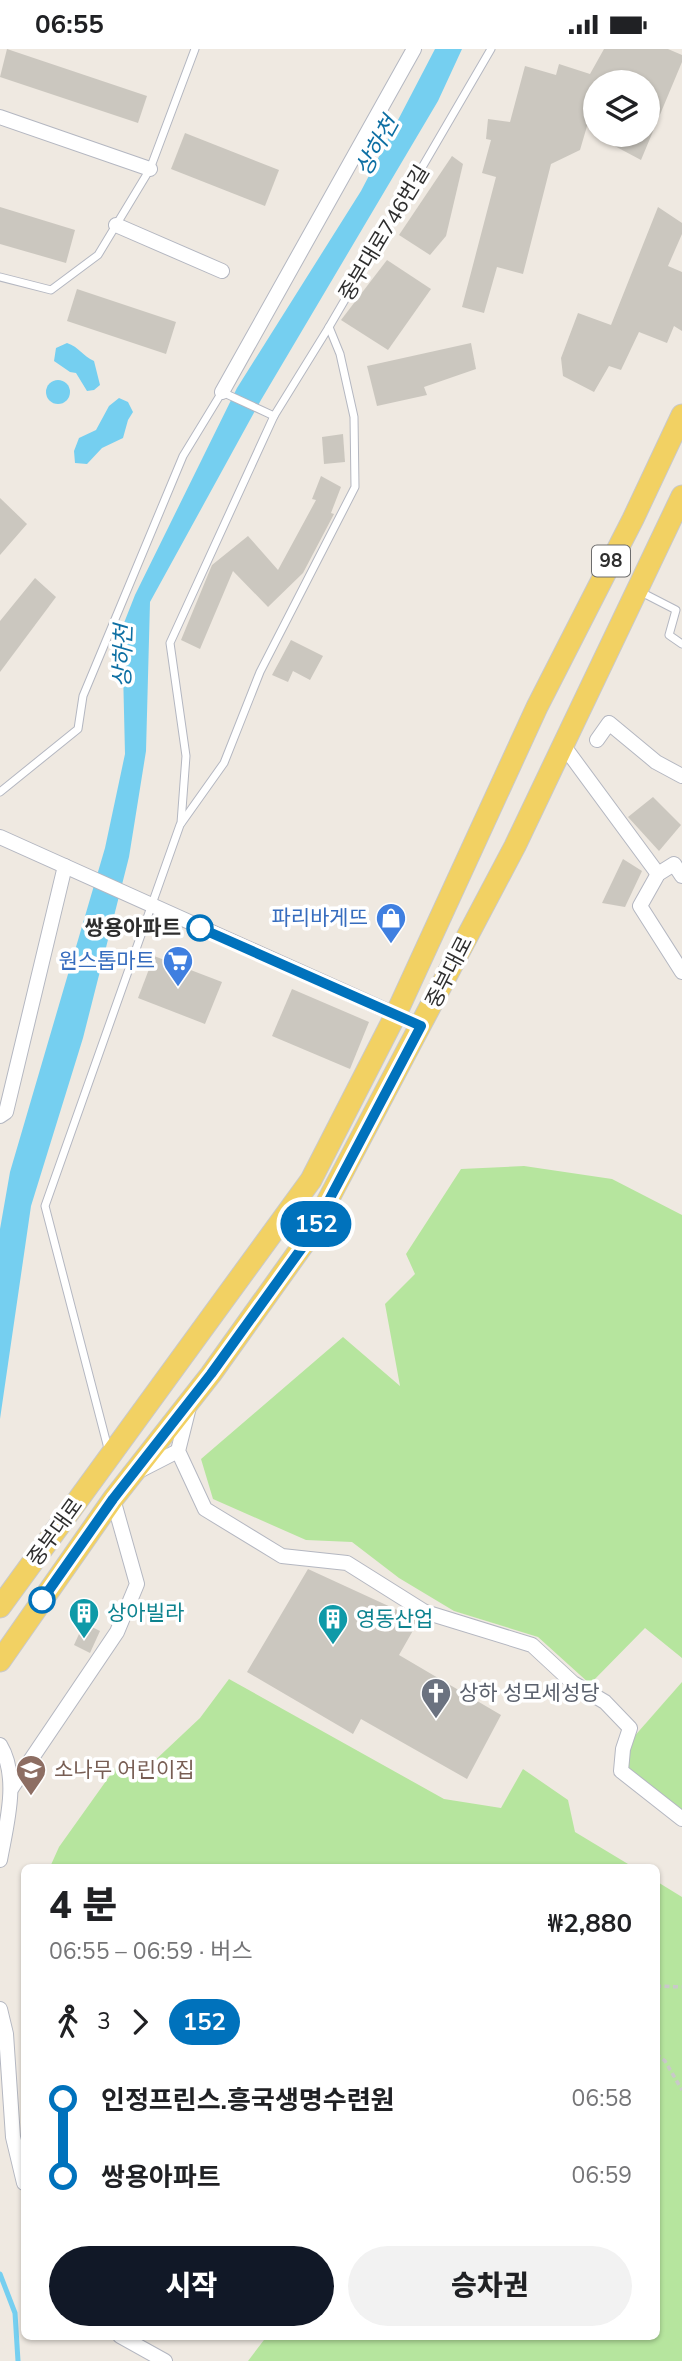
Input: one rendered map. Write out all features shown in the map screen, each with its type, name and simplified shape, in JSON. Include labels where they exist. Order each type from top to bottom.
[{"type":"main road","name":"중부대로","points":[[0,1607],[311,1179],[396,1014],[537,706],[633,519],[682,415]]},
{"type":"main road","name":"중부대로","points":[[0,1661],[113,1499],[190,1401],[309,1238],[515,846],[682,496]]},
{"type":"street","points":[[222,392],[414,49]]},
{"type":"street","points":[[0,117],[150,169]]},
{"type":"street","points":[[116,225],[222,271]]},
{"type":"street","points":[[597,740],[609,723],[656,762],[682,776]]},
{"type":"street","points":[[563,745],[658,874]]},
{"type":"street","points":[[0,837],[421,1026]]},
{"type":"street","points":[[682,876],[674,864],[658,874],[640,906],[682,972]]},
{"type":"street","points":[[0,1116],[6,1112],[65,866]]},
{"type":"street","points":[[190,1401],[178,1451],[205,1509],[282,1556],[347,1563],[425,1612],[532,1645],[573,1683],[606,1702],[630,1728],[623,1749],[621,1771],[682,1819]]},
{"type":"street","points":[[133,1474],[178,1451]]},
{"type":"street","points":[[11,1789],[117,1632],[137,1584],[113,1499]]},
{"type":"street","points":[[0,1745],[4,1751],[11,1789],[0,1860]]},
{"type":"street","points":[[0,2009],[6,2034],[13,2137],[21,2170]]},
{"type":"street","points":[[127,2340],[165,2361]]},
{"type":"lane","points":[[0,277],[51,290],[98,255],[150,169],[195,49]]},
{"type":"lane","name":"중부대로746번길","points":[[180,825],[186,756],[170,643],[274,416],[491,49]]},
{"type":"lane","points":[[110,1457],[45,1206],[148,905],[180,825],[224,763],[260,672],[355,487],[354,417],[340,354],[329,327]]},
{"type":"lane","points":[[0,792],[78,729],[83,696],[183,456],[222,392],[274,416]]},
{"type":"lane","points":[[637,590],[676,610],[669,635],[682,644]]},
{"type":"path","points":[[660,1986],[682,1987]]},
{"type":"path","points":[[660,2057],[682,2090]]},
{"type":"green space","points":[[524,1166],[612,1179],[682,1215],[682,1658],[645,1628],[590,1684],[538,1637],[454,1611],[399,1578],[352,1542],[306,1540],[213,1499],[201,1459],[343,1337],[400,1386],[385,1304],[415,1274],[406,1254],[461,1169]]},
{"type":"green space","points":[[229,1679],[444,1799],[501,1808],[523,1769],[568,1800],[575,1832],[628,1864],[51,1864],[59,1847],[116,1767],[133,1781],[200,1718]]},
{"type":"green space","points":[[682,1682],[682,1817],[620,1766],[632,1739]]},
{"type":"green space","points":[[660,1883],[682,1897],[682,2361],[248,2361],[264,2340],[660,2340]]},
{"type":"water","name":"상하천","points":[[435,49],[462,49],[438,101],[261,400],[150,602],[146,751],[129,857],[83,1038],[31,1206],[0,1419],[0,1229],[10,1172],[105,848],[125,754],[122,628],[135,595],[237,388],[361,191]]},
{"type":"water","points":[[67,343],[94,361],[100,385],[94,390],[87,391],[76,373],[54,361],[56,348]]},
{"type":"water","points":[[58,380],[66,384],[70,392],[66,400],[58,404],[50,400],[46,392],[50,384]]},
{"type":"water","points":[[119,398],[128,402],[133,412],[123,438],[102,448],[87,464],[75,463],[74,451],[79,438],[96,430],[109,406]]},
{"type":"building","points":[[7,49],[147,96],[138,123],[0,77]]},
{"type":"building","points":[[604,49],[668,49],[682,55],[682,62],[660,115],[660,70],[592,70]]},
{"type":"building","points":[[559,64],[583,72],[583,140],[580,150],[551,164],[523,274],[497,267],[484,313],[462,307],[496,177],[482,173],[491,140],[486,139],[488,119],[510,122],[525,66],[556,75]]},
{"type":"building","points":[[185,133],[279,170],[265,206],[171,169]]},
{"type":"building","points":[[617,147],[646,147],[641,160]]},
{"type":"building","points":[[452,156],[463,164],[446,236],[430,255],[399,235]]},
{"type":"building","points":[[0,207],[75,230],[66,263],[0,244]]},
{"type":"building","points":[[658,207],[682,223],[682,234],[668,266],[682,272],[682,331],[674,326],[667,343],[639,332],[621,370],[609,366],[594,392],[563,376],[561,358],[578,313],[611,325]]},
{"type":"building","points":[[387,260],[431,289],[388,350],[341,320]]},
{"type":"building","points":[[77,289],[176,322],[166,354],[67,321]]},
{"type":"building","points":[[471,343],[476,369],[424,387],[427,395],[377,406],[367,366]]},
{"type":"building","points":[[343,434],[345,462],[324,464],[322,437]]},
{"type":"building","points":[[321,476],[341,487],[331,513],[334,514],[303,573],[268,607],[233,571],[200,649],[181,640],[212,565],[248,536],[278,570],[316,500],[312,499]]},
{"type":"building","points":[[0,498],[27,524],[0,555]]},
{"type":"building","points":[[35,578],[56,597],[0,672],[0,621]]},
{"type":"building","points":[[291,640],[323,656],[310,680],[293,671],[288,682],[272,675]]},
{"type":"building","points":[[653,797],[681,825],[659,851],[628,817]]},
{"type":"building","points":[[623,859],[642,871],[625,907],[602,903]]},
{"type":"building","points":[[154,956],[222,982],[205,1024],[138,998]]},
{"type":"building","points":[[292,989],[369,1022],[350,1069],[272,1036]]},
{"type":"building","name":"영동산업","points":[[308,1569],[419,1620],[399,1655],[501,1715],[467,1779],[361,1719],[353,1734],[247,1672]]},
{"type":"building","name":"상아빌라","points":[[84,1623],[100,1631],[90,1653],[74,1645]]},
{"type":"waterway","points":[[0,2274],[15,2313],[18,2361]]},
{"type":"bus line","name":"152","points":[[42,1600],[113,1499],[211,1374],[309,1238],[421,1026],[200,928]]},
{"type":"place","name":"쌍용아파트","points":[[200,928]]},
{"type":"place","name":"파리바게뜨","points":[[391,945]]},
{"type":"place","name":"원스톱마트","points":[[178,988]]},
{"type":"place","name":"상아빌라","points":[[84,1640]]},
{"type":"place","name":"영동산업","points":[[333,1646]]},
{"type":"place","name":"상하 성모세성당","points":[[436,1720]]},
{"type":"place","name":"소나무 어린이집","points":[[31,1797]]}]
